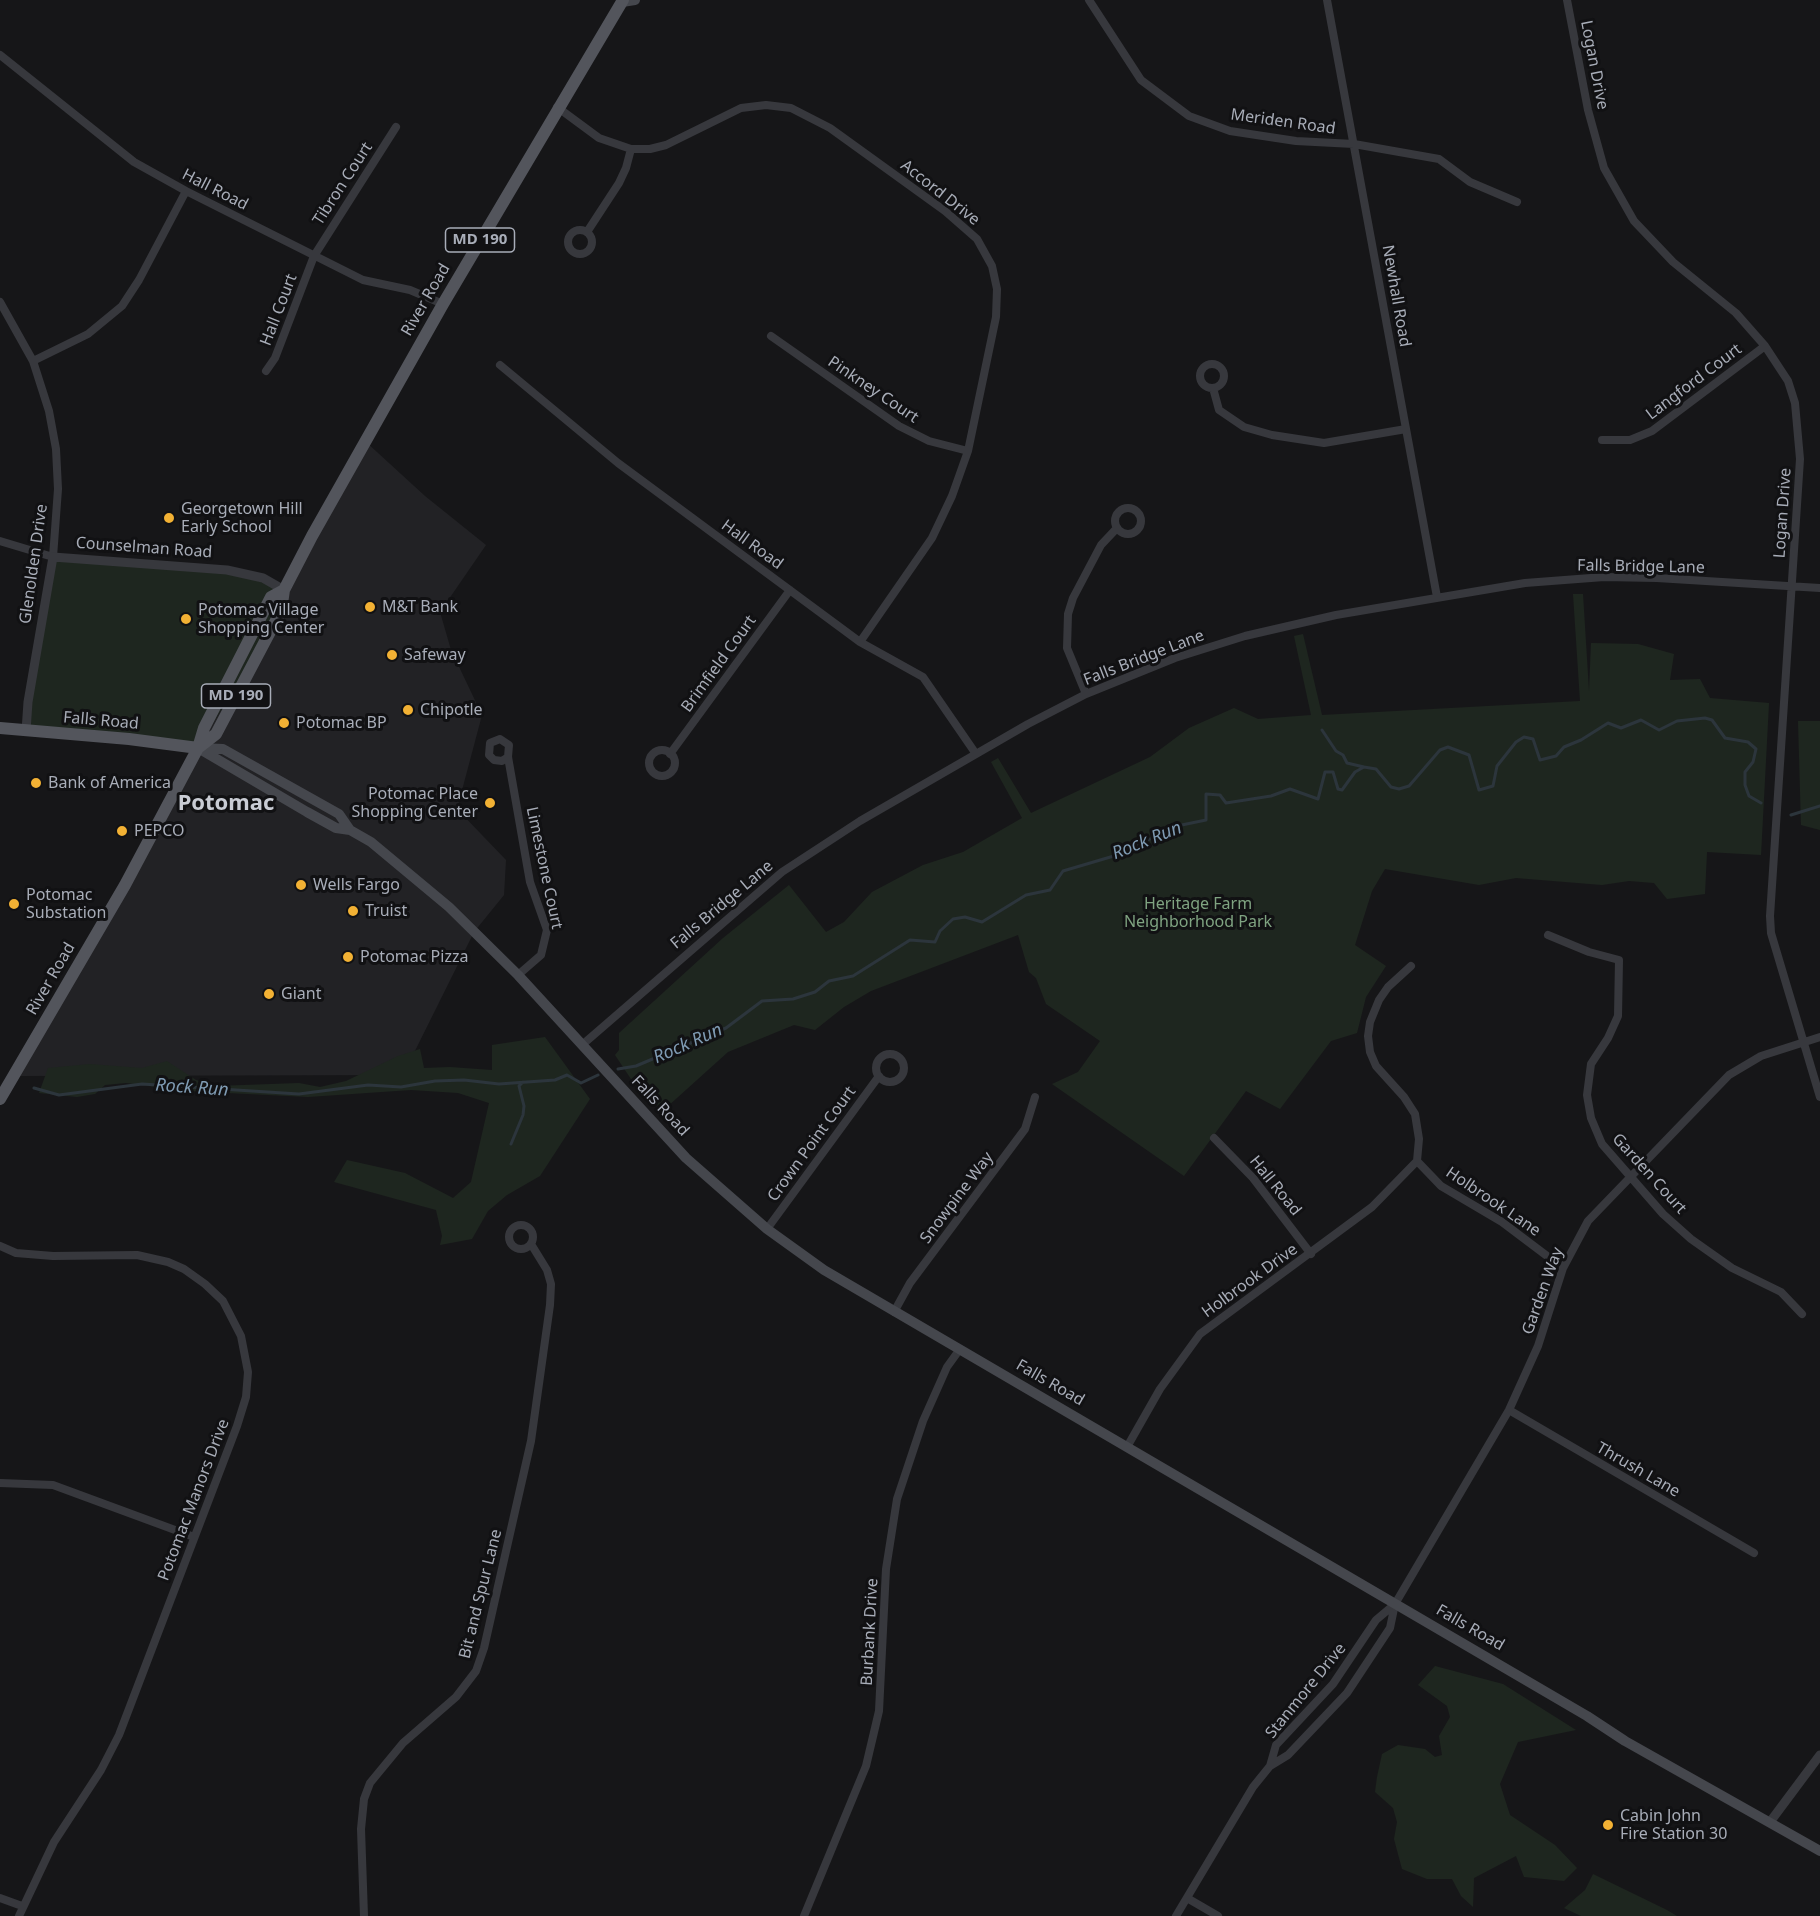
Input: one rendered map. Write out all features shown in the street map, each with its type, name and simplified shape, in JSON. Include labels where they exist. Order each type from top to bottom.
[{"type":"main road","points":[[620,1],[635,0]]},
{"type":"main road","name":"River Road","points":[[0,1099],[125,885],[198,748],[216,734],[220,727],[281,611],[284,590],[443,304],[620,1]]},
{"type":"main road","name":"Falls Road","points":[[0,728],[129,739],[198,748],[306,812],[336,828],[350,830],[370,842],[449,907],[518,975],[686,1158],[767,1229],[824,1270],[1603,1725],[1625,1741],[1820,1851]]},
{"type":"street","name":"Meriden Road","points":[[1089,0],[1141,80],[1189,116],[1230,130],[1296,141],[1354,144],[1439,159],[1470,182],[1516,202]]},
{"type":"street","name":"Newhall Road","points":[[1326,0],[1437,597]]},
{"type":"street","name":"Logan Drive","points":[[1567,0],[1588,110],[1604,168],[1634,221],[1673,262],[1736,313],[1766,346],[1788,381],[1799,429],[1800,459],[1770,916],[1771,933],[1820,1097]]},
{"type":"street","name":"Hall Road","points":[[0,55],[134,162],[186,191],[363,280],[410,290],[443,304]]},
{"type":"street","name":"Accord Drive","points":[[557,107],[599,138],[631,149],[650,149],[666,145],[741,108],[766,105],[791,108],[830,128],[945,211],[977,239],[992,266],[997,289],[996,317],[968,451],[952,495],[932,538],[860,642]]},
{"type":"street","name":"Tibron Court","points":[[314,256],[396,128]]},
{"type":"street","points":[[587,232],[619,183],[631,149]]},
{"type":"street","points":[[33,361],[88,334],[122,306],[139,280],[186,191]]},
{"type":"street","name":"Hall Court","points":[[266,371],[275,358],[314,256]]},
{"type":"street","name":"Glenolden Drive","points":[[0,303],[33,361],[50,414],[56,449],[58,489],[53,557],[28,702],[26,731]]},
{"type":"street","name":"Pinkney Court","points":[[771,336],[899,426],[929,441],[968,451]]},
{"type":"street","name":"Langford Court","points":[[1602,440],[1630,440],[1652,431],[1766,346]]},
{"type":"street","name":"Hall Road","points":[[500,365],[618,463],[860,642],[923,677],[976,754]]},
{"type":"street","points":[[1213,388],[1219,410],[1244,427],[1272,435],[1324,443],[1406,429]]},
{"type":"street","points":[[1086,694],[1067,648],[1065,630],[1073,598],[1101,545],[1117,528]]},
{"type":"street","name":"Counselman Road","points":[[0,541],[53,557],[227,570],[263,578],[284,590]]},
{"type":"street","name":"Falls Bridge Lane","points":[[582,1045],[782,872],[860,821],[1086,694],[1175,658],[1245,636],[1336,615],[1526,583],[1604,577],[1820,588]]},
{"type":"street","name":"Brimfield Court","points":[[670,754],[790,590]]},
{"type":"street","name":"Limestone Court","points":[[508,757],[530,882],[547,930],[541,955],[518,975]]},
{"type":"street","name":"Garden Court","points":[[1548,935],[1589,952],[1619,960],[1618,1016],[1608,1038],[1591,1064],[1587,1095],[1591,1118],[1602,1144],[1663,1214],[1690,1239],[1732,1268],[1781,1292],[1802,1314]]},
{"type":"street","points":[[1411,966],[1388,987],[1379,1000],[1370,1022],[1368,1036],[1370,1052],[1376,1066],[1404,1096],[1414,1114],[1419,1139],[1417,1161]]},
{"type":"street","name":"Garden Way","points":[[1395,1604],[1509,1410],[1538,1346],[1563,1268],[1588,1221],[1729,1075],[1761,1056],[1820,1037]]},
{"type":"street","name":"Crown Point Court","points":[[767,1229],[879,1076]]},
{"type":"street","name":"Snowpine Way","points":[[894,1312],[910,1283],[1025,1129],[1035,1097]]},
{"type":"street","name":"Hall Road","points":[[1214,1138],[1253,1178],[1311,1254]]},
{"type":"street","name":"Holbrook Drive","points":[[1127,1447],[1160,1389],[1200,1334],[1232,1308],[1311,1254],[1372,1208],[1417,1161]]},
{"type":"street","name":"Holbrook Lane","points":[[1417,1161],[1442,1186],[1502,1222],[1563,1268]]},
{"type":"street","name":"Bit and Spur Lane","points":[[364,1916],[361,1829],[364,1799],[370,1783],[403,1743],[456,1697],[476,1671],[484,1648],[531,1442],[550,1305],[551,1284],[547,1270],[531,1244]]},
{"type":"street","name":"Potomac Manors Drive","points":[[0,1246],[16,1252],[53,1256],[137,1255],[168,1262],[205,1284],[223,1301],[241,1336],[246,1353],[246,1397],[119,1735],[101,1770],[54,1842],[19,1916]]},
{"type":"street","name":"Burbank Drive","points":[[804,1916],[864,1771],[879,1711],[886,1569],[897,1499],[923,1421],[947,1368],[960,1349]]},
{"type":"street","name":"Thrush Lane","points":[[1509,1410],[1754,1553]]},
{"type":"street","points":[[0,1483],[53,1485],[194,1537]]},
{"type":"street","name":"Stanmore Drive","points":[[1270,1766],[1276,1745],[1334,1684],[1376,1620],[1395,1604]]},
{"type":"street","name":"Stanmore Drive","points":[[1176,1916],[1253,1787],[1270,1766],[1288,1755],[1347,1693],[1390,1628],[1395,1604]]},
{"type":"street","points":[[1770,1822],[1820,1755]]},
{"type":"street","points":[[0,1898],[22,1906]]},
{"type":"street","points":[[1187,1898],[1218,1916]]},
{"type":"shaded area","points":[[366,442],[425,496],[486,545],[440,612],[451,650],[482,715],[457,809],[506,860],[504,895],[474,932],[403,1075],[13,1076],[198,748],[281,611],[284,589]]},
{"type":"green space","points":[[53,557],[227,570],[284,590],[281,611],[198,748],[26,731]]},
{"type":"green space","name":"Heritage Farm Neighborhood Park","points":[[1573,594],[1583,594],[1589,691],[1591,643],[1638,644],[1674,654],[1670,680],[1700,679],[1710,698],[1769,703],[1761,855],[1707,852],[1705,894],[1667,899],[1654,883],[1629,881],[1602,885],[1516,878],[1479,885],[1385,869],[1372,891],[1355,945],[1386,966],[1366,997],[1357,1033],[1331,1041],[1280,1109],[1246,1091],[1184,1176],[1052,1084],[1078,1072],[1100,1041],[1046,1004],[1036,978],[1029,972],[1018,935],[871,991],[844,1007],[815,1030],[794,1025],[728,1052],[667,1107],[664,1103],[658,1108],[637,1088],[615,1055],[619,1050],[619,1033],[723,938],[789,885],[826,932],[844,922],[872,892],[923,865],[963,852],[1022,818],[991,762],[998,758],[1031,813],[1150,757],[1189,728],[1234,708],[1258,719],[1311,715],[1294,636],[1303,634],[1322,715],[1580,701]]},
{"type":"green space","points":[[1798,721],[1820,721],[1820,830],[1801,825]]},
{"type":"green space","points":[[545,1037],[590,1099],[540,1176],[507,1195],[488,1211],[472,1239],[440,1245],[442,1236],[436,1210],[334,1182],[347,1160],[405,1173],[453,1198],[471,1182],[489,1103],[458,1093],[411,1090],[308,1097],[187,1091],[126,1083],[105,1085],[95,1094],[77,1097],[39,1093],[48,1068],[90,1064],[142,1068],[167,1061],[196,1080],[216,1086],[299,1083],[320,1087],[346,1081],[398,1056],[420,1049],[424,1068],[492,1070],[492,1045]]},
{"type":"green space","points":[[1435,1666],[1503,1684],[1576,1730],[1518,1742],[1500,1784],[1510,1815],[1555,1845],[1577,1868],[1564,1881],[1524,1877],[1516,1856],[1474,1878],[1473,1907],[1461,1896],[1452,1879],[1427,1879],[1402,1869],[1394,1839],[1397,1822],[1393,1808],[1375,1792],[1377,1777],[1382,1754],[1398,1745],[1425,1749],[1435,1757],[1442,1755],[1439,1736],[1450,1717],[1447,1706],[1418,1685]]},
{"type":"green space","points":[[1593,1874],[1677,1916],[1581,1916],[1564,1908],[1585,1890]]},
{"type":"waterway","name":"Rock Run","points":[[618,1069],[636,1066],[726,1028],[762,1001],[793,999],[815,992],[829,981],[853,976],[910,940],[935,942],[940,931],[953,919],[965,917],[982,922],[1026,895],[1050,890],[1063,871],[1124,853],[1172,827],[1206,820],[1206,794],[1220,795],[1226,803],[1271,796],[1290,789],[1318,799],[1325,772],[1333,772],[1338,789],[1342,790],[1355,772],[1364,767],[1376,769],[1391,787],[1399,789],[1409,786],[1440,750],[1448,747],[1469,755],[1479,790],[1493,786],[1497,766],[1516,742],[1524,737],[1533,739],[1540,760],[1556,756],[1564,747],[1581,740],[1608,723],[1621,728],[1641,720],[1659,730],[1677,721],[1705,718],[1712,720],[1725,738],[1748,742],[1756,749],[1753,762],[1745,772],[1745,785],[1749,796],[1761,803]]},
{"type":"waterway","points":[[1322,730],[1347,763],[1364,767]]},
{"type":"waterway","name":"Rock Run","points":[[1791,815],[1820,806]]},
{"type":"waterway","name":"Rock Run","points":[[34,1088],[59,1095],[142,1084],[299,1094],[368,1085],[401,1087],[435,1081],[464,1080],[499,1084],[555,1080],[567,1075],[581,1083],[598,1075]]},
{"type":"waterway","points":[[511,1144],[523,1115],[524,1106],[519,1086],[523,1082]]},
{"type":"place","name":"Georgetown Hill Early School","points":[[169,518]]},
{"type":"place","name":"M&T Bank","points":[[370,607]]},
{"type":"place","name":"Potomac Village Shopping Center","points":[[186,619]]},
{"type":"place","name":"Safeway","points":[[392,655]]},
{"type":"place","name":"Chipotle","points":[[408,710]]},
{"type":"place","name":"Potomac BP","points":[[284,723]]},
{"type":"place","name":"Bank of America","points":[[36,783]]},
{"type":"place","name":"Potomac Place Shopping Center","points":[[490,803]]},
{"type":"place","name":"PEPCO","points":[[122,831]]},
{"type":"place","name":"Wells Fargo","points":[[301,885]]},
{"type":"place","name":"Potomac Substation","points":[[14,904]]},
{"type":"place","name":"Truist","points":[[353,911]]},
{"type":"place","name":"Potomac Pizza","points":[[348,957]]},
{"type":"place","name":"Giant","points":[[269,994]]},
{"type":"place","name":"Cabin John Fire Station 30","points":[[1608,1825]]},
{"type":"district","name":"Potomac","points":[[226,804]]}]
